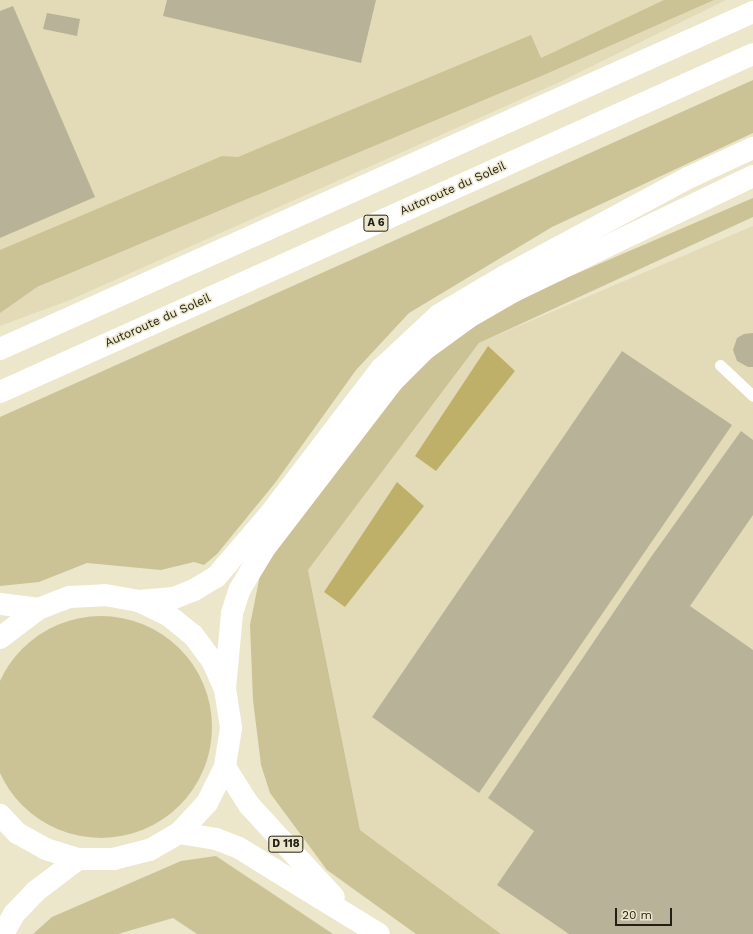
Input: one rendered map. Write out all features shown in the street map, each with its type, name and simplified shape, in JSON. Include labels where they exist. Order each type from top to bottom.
[{"type":"main road","points":[[0,349],[753,12]]},
{"type":"main road","name":"Autoroute du Soleil","points":[[0,392],[753,54]]},
{"type":"main road","points":[[0,638],[38,609],[70,597],[105,595],[140,601],[174,598],[194,590],[216,577],[270,514],[381,369],[439,315],[661,193],[753,148]]},
{"type":"main road","points":[[0,815],[17,833],[46,849],[78,859],[114,859],[142,852],[179,833],[207,803],[225,767],[231,728],[225,689],[232,613],[240,589],[264,549],[392,381],[420,355],[468,317],[514,291],[753,176]]},
{"type":"main road","points":[[140,601],[168,615],[193,635],[212,660],[225,689]]},
{"type":"main road","points":[[0,604],[38,609]]},
{"type":"main road","name":"D 118","points":[[225,767],[249,805],[353,916]]},
{"type":"main road","name":"D 118","points":[[179,833],[216,839],[239,848],[353,916],[379,934]]},
{"type":"main road","points":[[3,934],[14,914],[36,891],[78,859]]},
{"type":"lane","points":[[720,365],[753,396]]},
{"type":"shaded area","points":[[0,0],[726,0],[562,81],[70,300],[0,326]]},
{"type":"shaded area","points":[[664,0],[714,0],[546,74],[37,287],[0,313],[0,250],[222,156],[238,157],[531,35],[541,58]]},
{"type":"shaded area","points":[[753,80],[753,133],[552,227],[409,313],[356,370],[275,483],[217,554],[204,565],[194,562],[161,570],[87,563],[39,582],[0,586],[0,417]]},
{"type":"shaded area","points":[[753,198],[753,217],[479,343],[308,570],[360,830],[501,934],[416,934],[327,870],[270,793],[261,765],[253,700],[250,625],[261,570],[372,423],[415,371],[461,332],[515,300]]},
{"type":"shaded area","points":[[753,226],[753,934],[501,934],[360,830],[308,570],[479,343]]},
{"type":"shaded area","points":[[488,346],[515,371],[436,471],[415,456]]},
{"type":"shaded area","points":[[397,482],[424,506],[345,607],[324,592]]},
{"type":"shaded area","points":[[101,616],[133,621],[143,625],[162,635],[179,649],[193,666],[203,685],[207,695],[212,727],[207,759],[203,769],[193,788],[179,805],[162,819],[143,829],[133,833],[101,838],[69,833],[59,829],[40,819],[23,805],[9,788],[-1,769],[-5,759],[-10,727],[-5,695],[-1,685],[9,666],[23,649],[40,635],[59,625],[69,621]]},
{"type":"shaded area","points":[[216,856],[333,934],[197,934],[173,918],[118,934],[33,934],[52,917],[181,861]]},
{"type":"building","points":[[167,0],[376,0],[361,63],[163,16]]},
{"type":"building","points":[[13,6],[95,197],[0,238],[0,11]]},
{"type":"building","points":[[47,13],[80,19],[77,36],[43,29]]},
{"type":"building","points":[[753,333],[753,367],[748,367],[737,361],[733,350],[737,338],[744,334]]},
{"type":"building","points":[[622,351],[732,425],[479,793],[372,717]]},
{"type":"building","points":[[741,431],[753,440],[753,515],[690,606],[753,650],[753,934],[569,934],[497,885],[534,831],[488,798],[651,557]]}]
